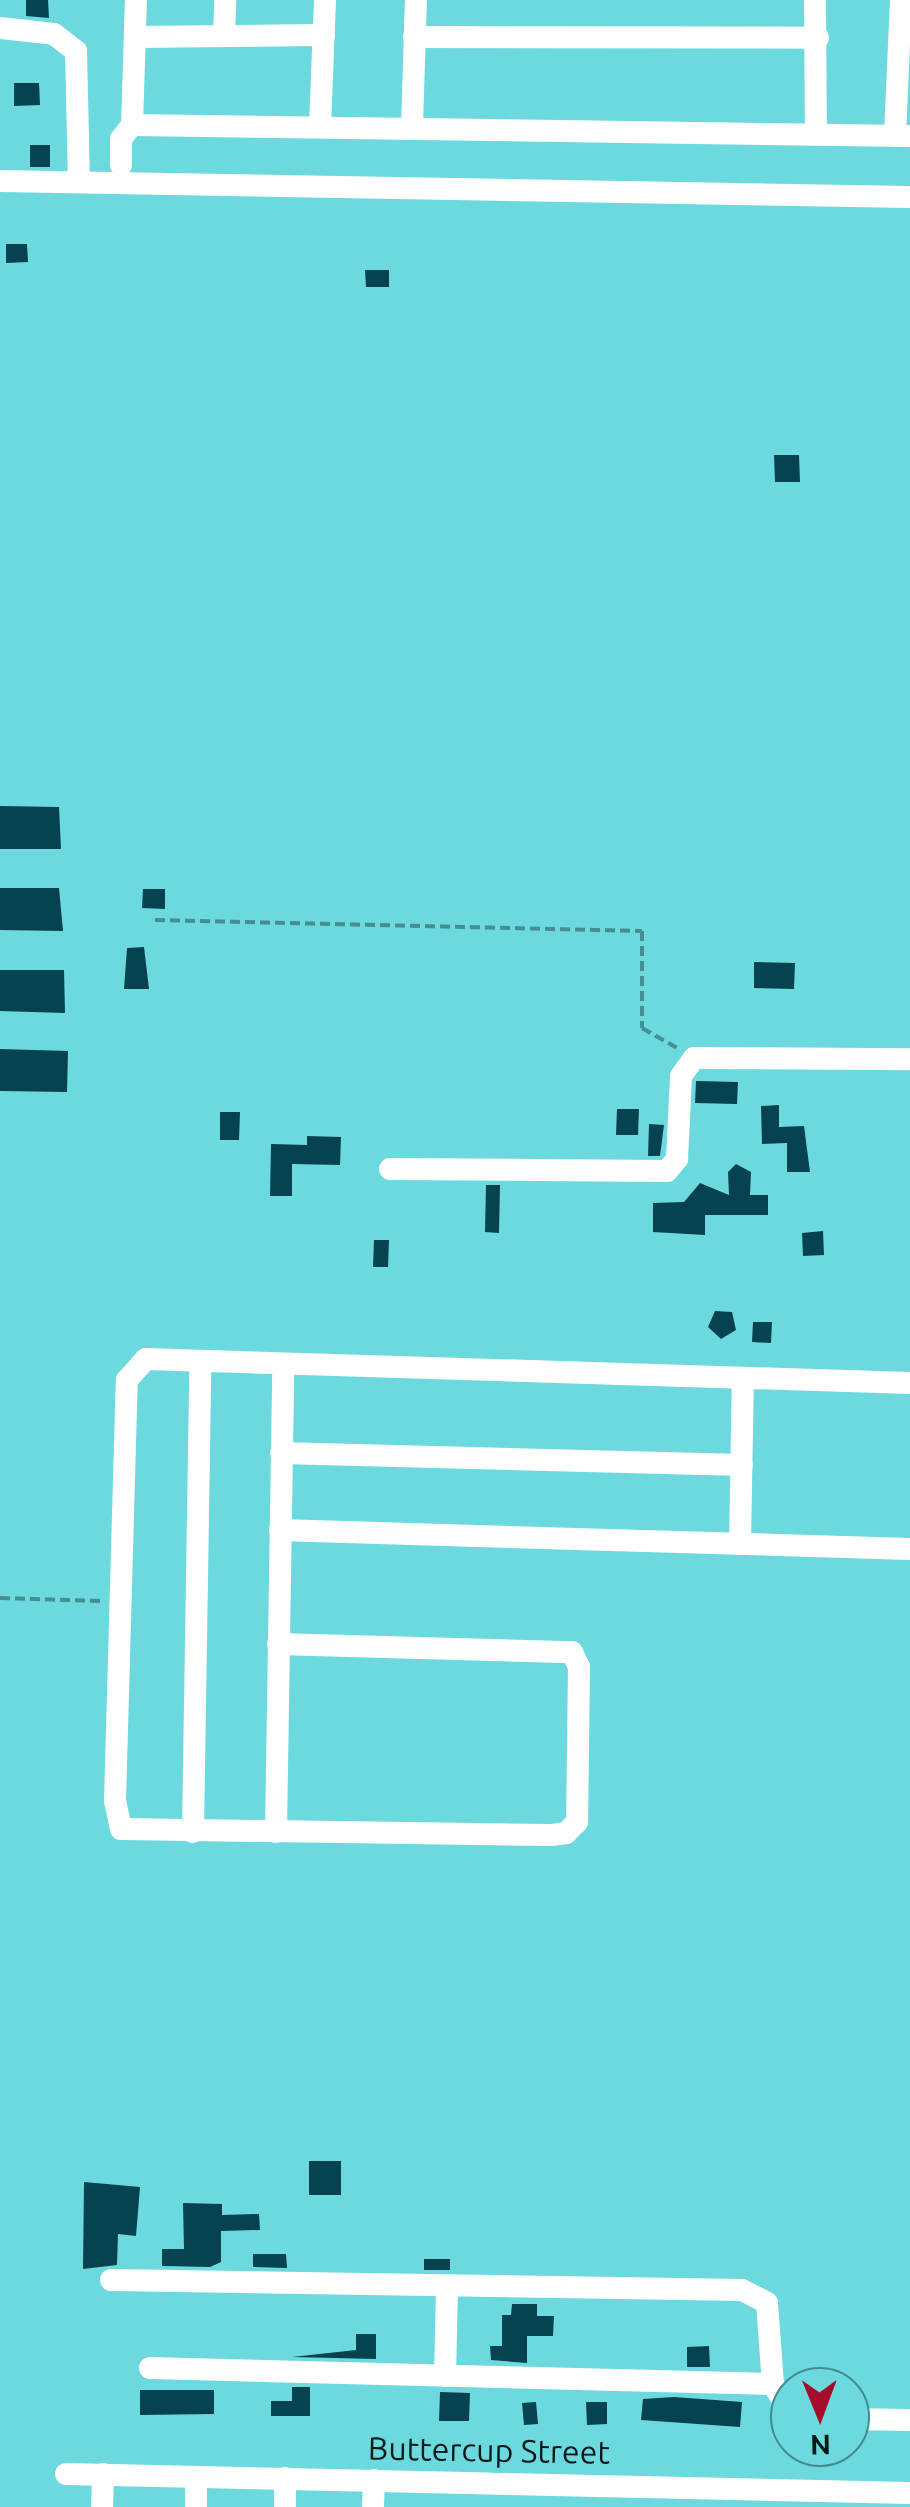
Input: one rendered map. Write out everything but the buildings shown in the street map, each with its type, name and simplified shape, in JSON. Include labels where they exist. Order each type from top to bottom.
[{"type":"street","points":[[121,165],[121,139],[132,125],[136,0]]},
{"type":"street","points":[[224,36],[225,0]]},
{"type":"street","points":[[320,125],[325,0]]},
{"type":"street","points":[[412,126],[416,0]]},
{"type":"street","points":[[815,0],[816,132]]},
{"type":"street","points":[[132,125],[902,136],[904,42],[900,0]]},
{"type":"street","points":[[0,28],[54,34],[76,51],[79,182]]},
{"type":"street","points":[[134,37],[324,35]]},
{"type":"street","points":[[414,37],[818,38]]},
{"type":"street","points":[[0,180],[910,197]]},
{"type":"street","points":[[390,1169],[667,1171],[677,1160],[681,1076],[700,1057],[910,1059]]},
{"type":"street","points":[[278,1644],[566,1650],[580,1667],[577,1822],[566,1833],[131,1831],[118,1824],[127,1380],[146,1359],[910,1382]]},
{"type":"street","points":[[193,1832],[200,1361]]},
{"type":"street","points":[[276,1832],[282,1364]]},
{"type":"street","points":[[740,1544],[744,1378]]},
{"type":"street","points":[[281,1453],[742,1465]]},
{"type":"street","points":[[280,1530],[910,1549]]},
{"type":"street","points":[[111,2280],[757,2294],[772,2318],[773,2367]]},
{"type":"street","points":[[445,2376],[447,2289]]},
{"type":"street","points":[[150,2368],[770,2384]]},
{"type":"street","points":[[870,2419],[910,2420]]},
{"type":"street","name":"Buttercup Street","points":[[66,2474],[463,2482],[832,2498],[910,2492]]},
{"type":"street","points":[[102,2507],[103,2474]]},
{"type":"street","points":[[196,2477],[196,2507]]},
{"type":"street","points":[[284,2507],[285,2478]]},
{"type":"street","points":[[373,2507],[374,2480]]},
{"type":"street","points":[[463,2482],[463,2507]]},
{"type":"path","points":[[155,920],[642,931],[642,1028],[700,1057]]},
{"type":"path","points":[[0,1598],[120,1602]]}]
